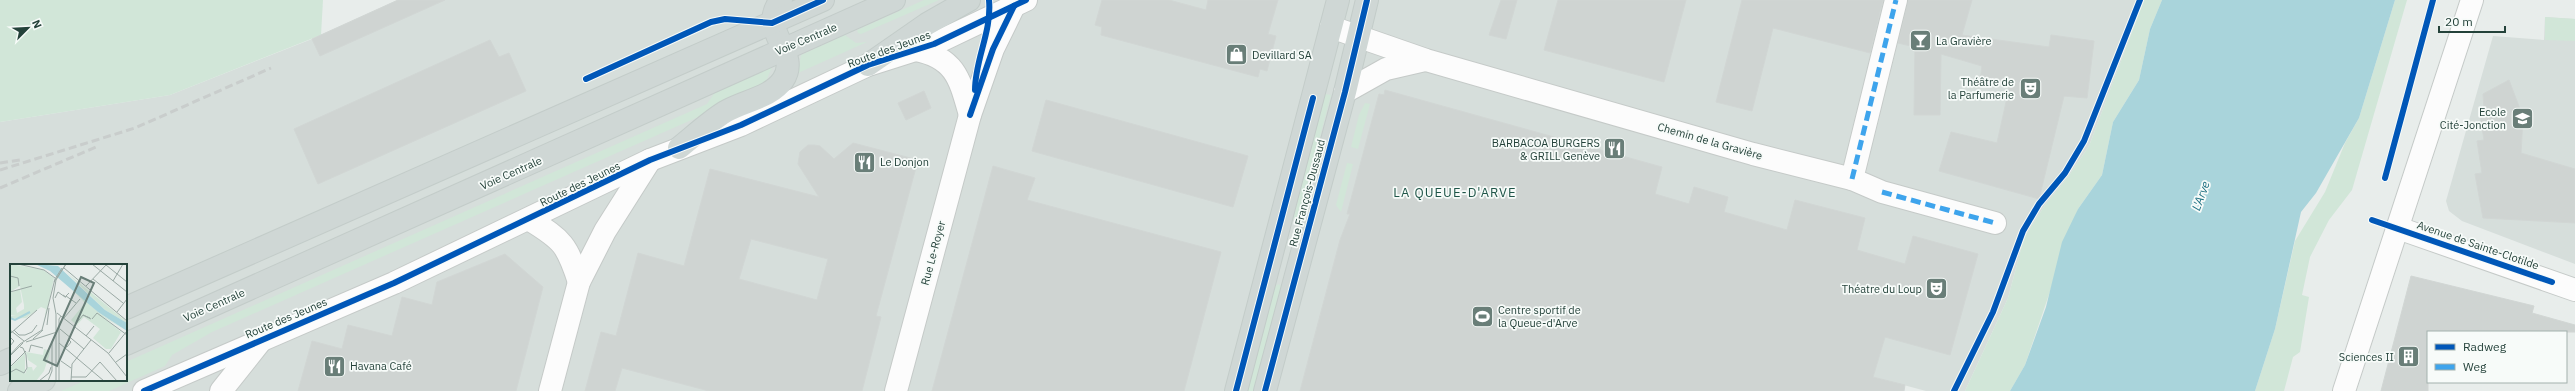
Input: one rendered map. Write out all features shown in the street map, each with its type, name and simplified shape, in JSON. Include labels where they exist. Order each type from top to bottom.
[{"type":"main road","points":[[679,148],[725,112],[773,89],[783,80],[788,63],[784,48],[772,23],[775,8],[781,0]]},
{"type":"main road","points":[[127,308],[823,0]]},
{"type":"main road","name":"Voie Centrale","points":[[127,344],[625,122],[711,80],[784,48],[865,5],[894,0]]},
{"type":"main road","points":[[868,65],[927,24],[968,0]]},
{"type":"main road","name":"Rue François-Dussaud","points":[[1236,391],[1338,0]]},
{"type":"main road","name":"Rue François-Dussaud","points":[[1265,391],[1345,92],[1367,0]]},
{"type":"main road","points":[[0,364],[10,359]]},
{"type":"main road","points":[[19,391],[42,381]]},
{"type":"street","points":[[1852,179],[1896,0]]},
{"type":"street","points":[[2344,391],[2472,0]]},
{"type":"street","name":"Route des Jeunes","points":[[144,391],[394,283],[530,220],[650,160],[740,124],[868,65],[916,50],[1020,3]]},
{"type":"street","name":"Rue Le-Royer","points":[[896,391],[970,115],[993,49],[1020,3]]},
{"type":"street","name":"Chemin de la Gravière","points":[[1331,28],[1426,60],[1752,154],[1852,179],[1882,192],[1995,223]]},
{"type":"street","points":[[916,50],[942,59],[955,72],[970,115]]},
{"type":"street","name":"Chemin de la Gravière","points":[[1345,92],[1386,69],[1426,60]]},
{"type":"street","points":[[550,391],[579,282],[605,231],[650,160]]},
{"type":"street","points":[[530,220],[555,235],[563,243],[570,254],[579,282]]},
{"type":"street","name":"Avenue de Sainte-Clotilde","points":[[2398,228],[2575,290]]},
{"type":"street","points":[[221,391],[262,339]]},
{"type":"shaded area","points":[[398,0],[2144,0],[2089,146],[2068,177],[2045,205],[2024,238],[2008,298],[1965,391],[1926,391],[1342,235],[1300,391],[0,391],[0,122],[170,95],[312,39]]},
{"type":"shaded area","name":"Ecole Cité-Jonction","points":[[2545,17],[2575,19],[2575,264],[2462,221],[2449,211],[2446,201],[2493,36],[2544,40]]},
{"type":"green space","points":[[0,0],[323,0],[321,35],[170,95],[0,122]]},
{"type":"green space","points":[[924,0],[939,0],[861,34],[858,33],[857,30]]},
{"type":"green space","points":[[2144,0],[2162,0],[2150,29],[2139,80],[2113,122],[2102,175],[2078,209],[2025,365],[2010,391],[1965,391],[2008,298],[2024,238],[2045,205],[2068,177],[2089,146]]},
{"type":"green space","points":[[2395,0],[2407,0],[2352,190],[2329,220],[2310,257],[2302,295],[2309,297],[2300,352],[2293,357],[2284,391],[2255,391],[2275,329],[2295,241],[2325,192],[2345,143],[2359,118]]},
{"type":"green space","points":[[2545,17],[2575,19],[2575,41],[2545,40]]},
{"type":"green space","points":[[845,35],[856,43],[867,42],[798,73],[801,55]]},
{"type":"green space","points":[[772,67],[765,84],[723,106],[212,332],[172,355],[165,366],[109,391],[61,391],[84,381],[127,381],[127,362],[707,104],[715,92]]},
{"type":"green space","points":[[1325,94],[1331,95],[1298,220],[1293,219]]},
{"type":"green space","points":[[1365,103],[1370,104],[1358,149],[1351,147],[1359,115]]},
{"type":"green space","points":[[1347,163],[1353,164],[1341,212],[1336,205]]},
{"type":"green space","points":[[1279,284],[1281,287],[1254,391],[1247,391],[1275,286]]},
{"type":"water","name":"L'Arve","points":[[2162,0],[2395,0],[2359,118],[2316,193],[2301,212],[2275,329],[2255,391],[2010,391],[2025,365],[2046,307],[2062,242],[2078,209],[2102,175],[2113,122],[2139,80],[2150,29]]},
{"type":"building","points":[[398,0],[445,0],[320,56],[312,39]]},
{"type":"building","points":[[1102,0],[1169,0],[1206,10],[1208,0],[1278,0],[1268,34],[1276,36],[1267,71],[1260,69],[1258,77],[1101,35],[1102,27],[1095,25]]},
{"type":"building","points":[[1501,0],[1517,0],[1506,39],[1489,35]]},
{"type":"building","points":[[1558,0],[1686,0],[1664,82],[1544,50]]},
{"type":"building","points":[[1742,0],[1883,0],[1870,53],[1773,28],[1752,111],[1716,102]]},
{"type":"building","points":[[1908,0],[1972,0],[1962,35],[2049,47],[2051,35],[2094,41],[2087,98],[2064,96],[2039,199],[1939,171],[1951,132],[1997,143],[2010,84],[1980,81],[1982,66],[1941,54],[1940,115],[1914,115],[1915,47],[1898,43]]},
{"type":"building","points":[[490,40],[499,57],[509,53],[526,91],[318,184],[294,129]]},
{"type":"building","points":[[2509,80],[2523,117],[2521,153],[2575,169],[2575,223],[2483,218],[2475,174],[2482,173],[2477,141],[2484,140],[2479,108],[2484,108],[2483,94]]},
{"type":"building","points":[[1385,90],[1662,167],[1655,194],[1689,204],[1694,187],[1728,197],[1724,212],[1787,230],[1795,200],[1865,218],[1857,250],[1905,264],[1913,236],[1978,254],[1950,355],[1885,337],[1873,377],[1905,385],[1904,391],[1300,391],[1340,240],[1350,214],[1347,214],[1379,94],[1384,95]]},
{"type":"building","points":[[924,91],[931,108],[906,120],[898,103]]},
{"type":"building","points":[[1046,100],[1248,156],[1233,207],[1032,151]]},
{"type":"building","points":[[853,143],[918,160],[876,316],[881,317],[862,391],[709,391],[622,368],[615,391],[585,391],[601,332],[616,336],[638,253],[684,266],[710,169],[819,197],[798,164],[800,152],[808,145],[820,146],[834,159]],"holes":[[[751,239],[828,259],[817,300],[739,279]]]},
{"type":"building","points":[[993,166],[1035,178],[1027,200],[1221,252],[1184,391],[932,391]]},
{"type":"building","points":[[505,254],[543,287],[516,391],[298,391],[312,341],[342,349],[348,325],[392,336],[402,297],[432,305],[437,282]]},
{"type":"building","name":"Sciences II","points":[[2411,276],[2534,306],[2532,313],[2575,325],[2575,332],[2427,331],[2428,391],[2381,391]]},
{"type":"railway","points":[[0,170],[135,128],[271,68]]},
{"type":"railway","points":[[0,188],[96,147]]},
{"type":"railway","points":[[0,163],[20,160]]},
{"type":"marked path","points":[[1852,179],[1896,0]]},
{"type":"marked path","points":[[1882,192],[1995,223]]},
{"type":"cycle path","points":[[586,79],[711,22],[725,19],[772,23],[823,0]]},
{"type":"cycle path","points":[[975,90],[978,67],[988,23],[989,0]]},
{"type":"cycle path","points":[[144,391],[394,283],[650,160],[741,125],[868,65],[934,44],[1026,0]]},
{"type":"cycle path","points":[[1265,391],[1345,92],[1367,0]]},
{"type":"cycle path","points":[[1954,391],[1993,312],[2023,231],[2039,204],[2065,173],[2084,141],[2140,0]]},
{"type":"cycle path","points":[[2385,178],[2433,0]]},
{"type":"cycle path","points":[[970,115],[993,49],[1014,6]]},
{"type":"cycle path","points":[[1236,391],[1313,98]]},
{"type":"cycle path","points":[[2372,220],[2552,282]]},
{"type":"place","name":"La Gravière","points":[[1921,41]]},
{"type":"place","name":"Devillard SA","points":[[1237,55]]},
{"type":"place","name":"Théâtre de la Parfumerie","points":[[2030,88]]},
{"type":"place","name":"Ecole Cité-Jonction","points":[[2522,118]]},
{"type":"place","name":"BARBACOA BURGERS & GRILL Genève","points":[[1615,149]]},
{"type":"place","name":"Le Donjon","points":[[864,162]]},
{"type":"place","name":"Théatre du Loup","points":[[1937,289]]},
{"type":"place","name":"Centre sportif de la Queue-d'Arve","points":[[1482,316]]},
{"type":"place","name":"Sciences II","points":[[2409,357]]},
{"type":"place","name":"Havana Café","points":[[334,366]]},
{"type":"district","name":"LA QUEUE-D'ARVE","points":[[1455,192]]}]
